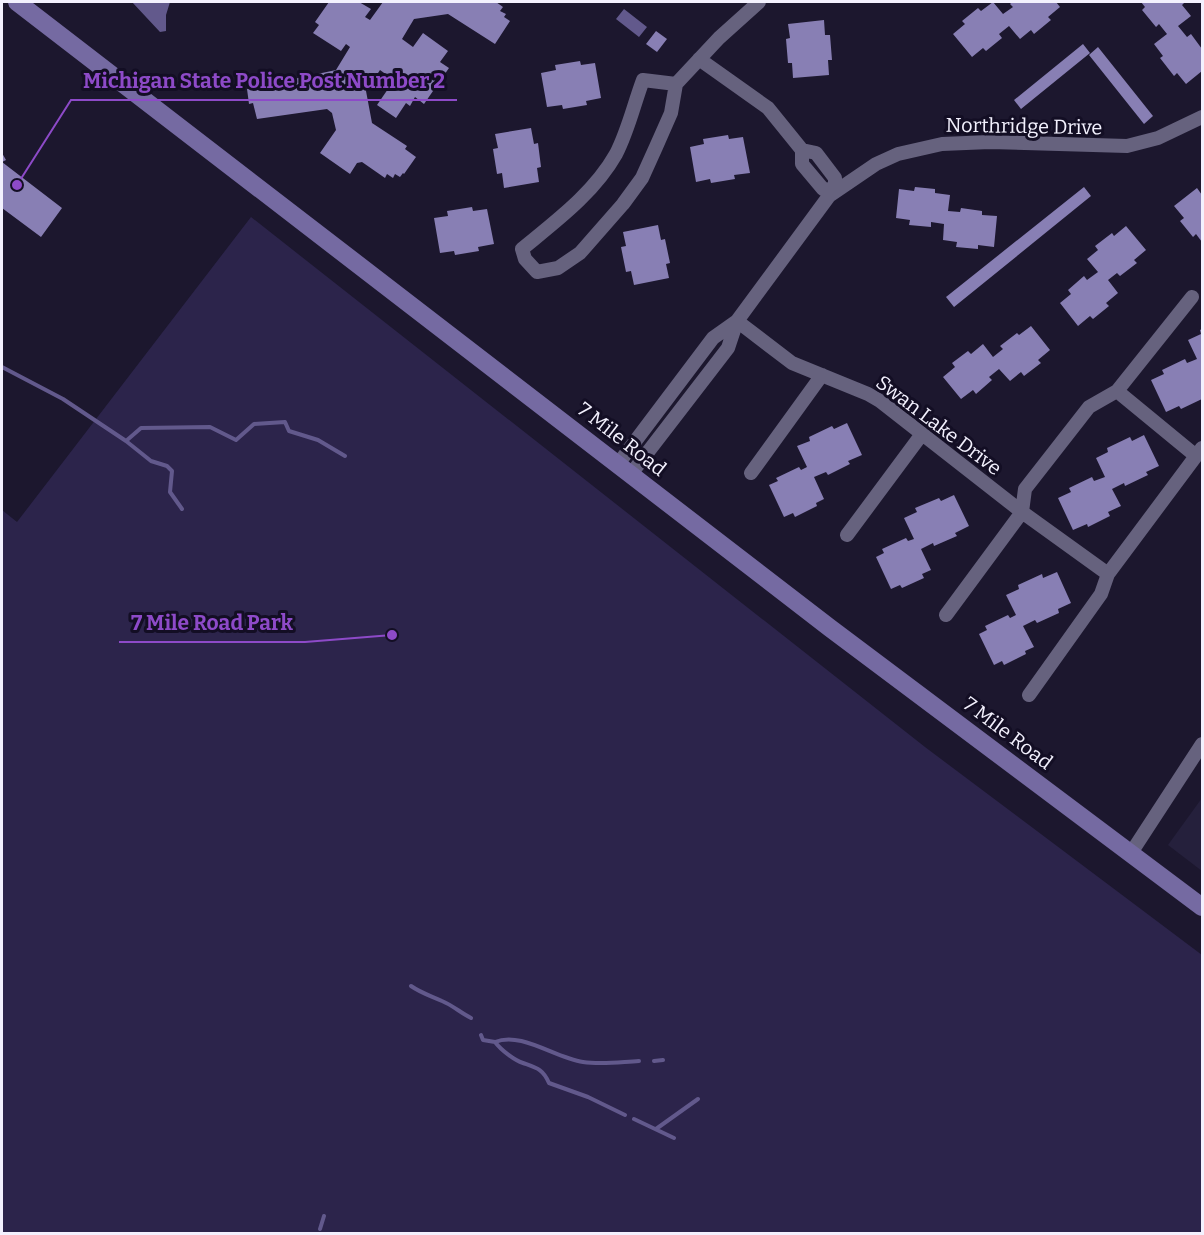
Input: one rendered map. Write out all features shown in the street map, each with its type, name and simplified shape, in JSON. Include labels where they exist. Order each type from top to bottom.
[{"type":"street","name":"7 Mile Road","points":[[17,2],[830,628],[1203,907]]},
{"type":"street","points":[[676,84],[644,80],[616,153],[599,178],[572,208],[522,249],[525,259],[537,272],[558,268],[580,253],[623,204],[642,178],[656,147],[670,113],[676,84],[759,2]]},
{"type":"street","points":[[699,59],[768,108],[802,150],[816,153],[835,178],[835,190]]},
{"type":"street","name":"Northridge Drive","points":[[625,469],[728,348],[737,321],[828,196],[876,164],[898,154],[942,144],[990,142],[1127,146],[1158,138],[1203,117]]},
{"type":"street","points":[[946,615],[1022,512],[1025,489],[1089,407],[1117,391],[1192,297]]},
{"type":"street","name":"Swan Lake Drive","points":[[737,321],[792,363],[868,394],[1022,512],[1108,574]]},
{"type":"street","points":[[751,473],[822,375]]},
{"type":"street","points":[[1029,695],[1101,594],[1108,574],[1199,452],[1117,391]]},
{"type":"street","points":[[847,535],[922,434]]},
{"type":"street","points":[[1131,853],[1203,744]]},
{"type":"shaded area","points":[[132,2],[170,2],[166,15],[166,31],[160,32]]},
{"type":"shaded area","points":[[624,9],[647,27],[639,37],[616,19]]},
{"type":"shaded area","points":[[251,217],[925,747],[1202,955],[1202,1233],[2,1233],[2,510],[17,522]]},
{"type":"shaded area","points":[[1202,798],[1202,871],[1168,845]]},
{"type":"building","points":[[329,2],[359,2],[371,9],[365,17],[370,20],[383,2],[496,2],[503,7],[500,11],[506,14],[504,17],[510,21],[495,44],[448,14],[414,19],[402,39],[413,47],[423,33],[448,51],[440,62],[449,68],[424,104],[415,97],[410,106],[406,103],[396,118],[377,105],[388,89],[384,87],[391,78],[380,70],[366,91],[372,123],[407,146],[405,149],[416,157],[400,177],[395,174],[393,178],[387,174],[385,178],[362,162],[357,163],[350,174],[320,153],[336,130],[332,113],[327,109],[257,119],[253,103],[249,104],[247,89],[336,70],[350,47],[346,44],[341,51],[313,33],[319,25],[315,22]]},
{"type":"building","points":[[993,2],[1003,14],[1013,7],[1010,4],[1012,2],[1056,2],[1060,7],[1048,17],[1051,20],[1034,34],[1031,30],[1020,39],[1009,26],[999,34],[1002,38],[986,51],[983,48],[972,57],[953,34],[965,24],[962,21],[978,8],[981,11]]},
{"type":"building","points":[[1141,2],[1185,2],[1182,5],[1191,16],[1178,26],[1187,37],[1191,34],[1202,49],[1202,71],[1186,84],[1177,73],[1174,76],[1160,58],[1163,56],[1154,44],[1167,34],[1159,24],[1156,27],[1142,10],[1145,7]]},
{"type":"building","points":[[824,20],[825,35],[830,35],[832,60],[828,60],[829,75],[793,78],[792,63],[788,63],[786,39],[790,38],[788,24]]},
{"type":"building","points":[[656,31],[667,39],[657,52],[646,44]]},
{"type":"building","points":[[1083,44],[1090,53],[1021,109],[1014,100]]},
{"type":"building","points":[[1098,47],[1153,116],[1144,124],[1089,55]]},
{"type":"building","points":[[580,61],[581,65],[595,63],[601,98],[586,101],[587,105],[563,109],[562,105],[547,107],[541,73],[556,70],[555,65]]},
{"type":"building","points":[[531,128],[534,144],[538,143],[541,167],[537,168],[539,182],[504,188],[502,173],[497,174],[493,149],[498,148],[495,134]]},
{"type":"building","points":[[728,135],[729,139],[743,137],[750,173],[734,175],[735,179],[711,183],[710,179],[696,182],[690,147],[704,144],[703,139]]},
{"type":"building","points":[[2,162],[62,208],[41,237],[2,208]]},
{"type":"building","points":[[915,187],[935,189],[935,193],[950,195],[948,211],[960,212],[961,208],[982,211],[982,215],[997,216],[994,247],[978,245],[978,249],[956,247],[957,242],[943,240],[944,224],[931,222],[931,227],[909,225],[910,220],[896,218],[899,189],[914,191]]},
{"type":"building","points":[[1084,187],[1091,196],[954,307],[946,297]]},
{"type":"building","points":[[1197,188],[1202,195],[1202,242],[1196,234],[1193,237],[1180,221],[1184,218],[1174,206]]},
{"type":"building","points":[[472,207],[473,211],[487,209],[494,244],[478,247],[479,251],[455,255],[454,251],[440,253],[434,218],[448,216],[447,211]]},
{"type":"building","points":[[658,225],[661,240],[665,239],[670,263],[666,264],[669,278],[634,285],[631,271],[626,272],[621,247],[626,246],[623,232]]},
{"type":"building","points":[[1126,226],[1146,250],[1134,260],[1137,263],[1120,276],[1117,273],[1108,280],[1118,293],[1106,303],[1109,306],[1093,319],[1090,316],[1078,326],[1060,303],[1071,294],[1068,290],[1084,276],[1087,280],[1098,272],[1087,259],[1098,250],[1095,246],[1112,233],[1114,236]]},
{"type":"building","points":[[1031,326],[1050,350],[1038,360],[1041,363],[1024,376],[1021,372],[1010,381],[999,369],[989,377],[992,380],[976,394],[973,390],[961,399],[943,377],[955,367],[952,363],[968,351],[971,354],[983,344],[993,357],[1003,349],[1000,346]]},
{"type":"building","points":[[1202,329],[1202,399],[1181,409],[1179,406],[1166,412],[1151,380],[1164,374],[1162,370],[1185,359],[1187,363],[1197,359],[1188,340],[1201,334]]},
{"type":"building","points":[[847,423],[862,455],[848,461],[850,464],[828,475],[826,472],[814,477],[824,499],[816,503],[817,506],[795,517],[793,513],[784,517],[769,485],[778,481],[776,478],[799,467],[801,470],[807,467],[797,446],[810,441],[809,437],[832,426],[834,429]]},
{"type":"building","points":[[1144,435],[1159,466],[1146,472],[1148,475],[1125,486],[1124,483],[1112,489],[1121,506],[1108,512],[1110,516],[1088,527],[1087,524],[1073,530],[1058,498],[1071,492],[1069,488],[1092,477],[1094,481],[1105,477],[1096,458],[1108,452],[1107,448],[1130,437],[1132,441]]},
{"type":"building","points":[[954,495],[969,526],[955,533],[957,536],[921,549],[931,570],[922,574],[924,578],[902,588],[900,585],[891,589],[876,557],[884,553],[882,549],[906,538],[908,541],[914,539],[904,518],[917,512],[915,508],[939,498],[941,501]]},
{"type":"building","points":[[1057,572],[1071,603],[1058,609],[1059,613],[1037,623],[1035,620],[1023,626],[1034,647],[1025,651],[1026,654],[1004,665],[1002,661],[994,665],[979,634],[987,630],[985,626],[1008,615],[1010,618],[1016,615],[1006,595],[1019,589],[1018,585],[1042,574],[1043,578]]},
{"type":"waterway","points":[[2,367],[63,399],[126,441],[141,428],[210,427],[236,440],[254,424],[285,422],[289,431],[318,440],[345,456]]},
{"type":"waterway","points":[[126,441],[151,461],[167,466],[172,471],[170,492],[182,509]]},
{"type":"waterway","points":[[411,986],[471,1018]]},
{"type":"waterway","points":[[481,1035],[483,1040],[495,1042],[516,1060],[539,1070],[549,1083],[588,1097],[625,1115]]},
{"type":"waterway","points":[[495,1042],[505,1040],[527,1042],[572,1060],[583,1062],[639,1061]]},
{"type":"waterway","points":[[654,1061],[663,1060]]},
{"type":"waterway","points":[[656,1129],[698,1099]]},
{"type":"waterway","points":[[634,1119],[674,1138]]},
{"type":"waterway","points":[[320,1229],[324,1216]]},
{"type":"place","name":"Michigan State Police Post Number 2","points":[[17,185]]},
{"type":"place","name":"7 Mile Road Park","points":[[392,635]]}]
